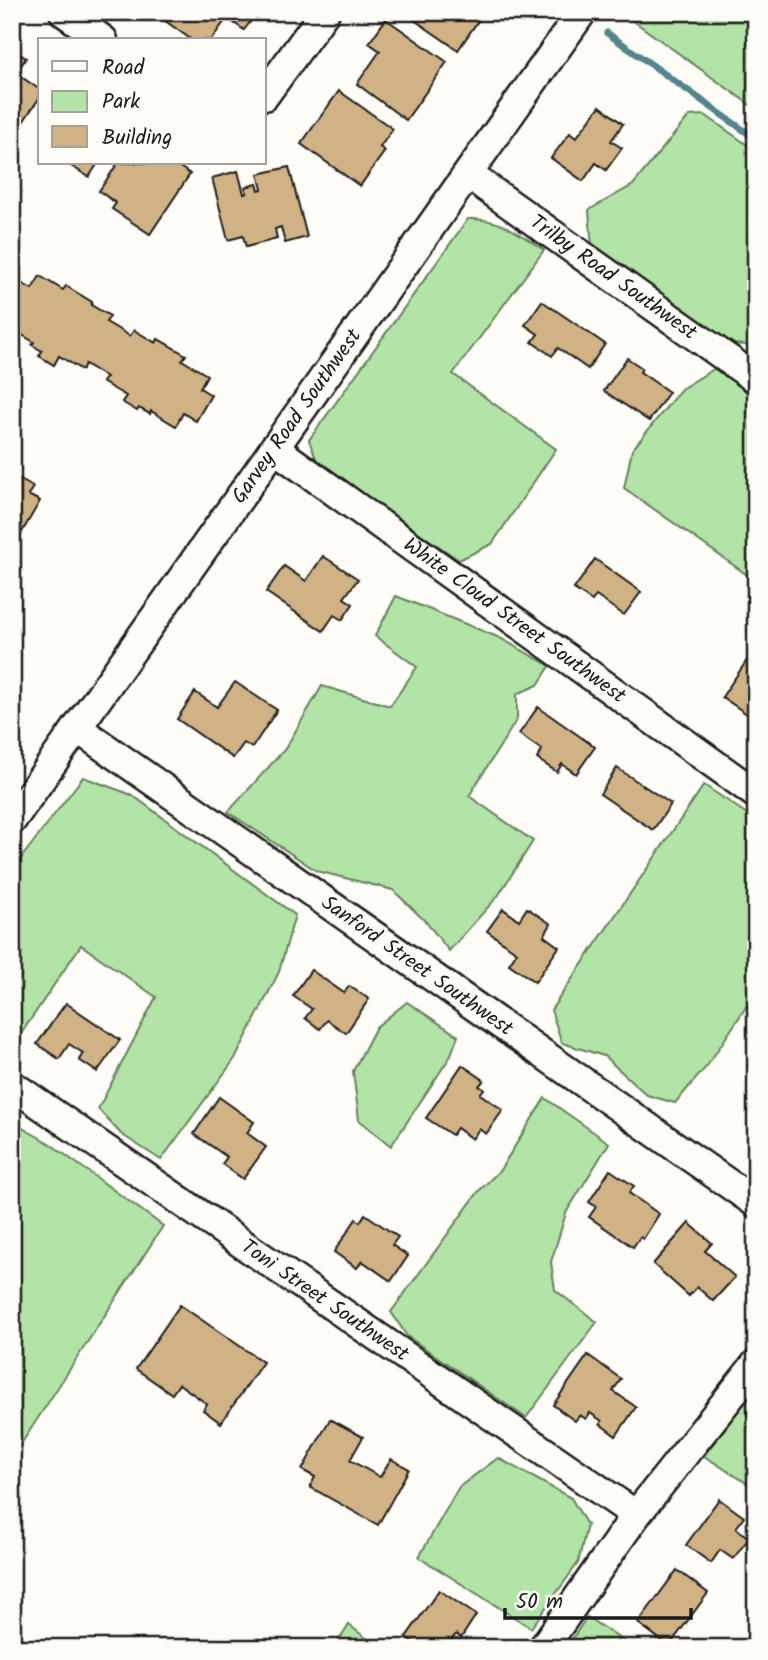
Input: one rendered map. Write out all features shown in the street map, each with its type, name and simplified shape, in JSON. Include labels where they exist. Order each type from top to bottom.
[{"type":"street","points":[[64,12],[100,38]]},
{"type":"street","points":[[266,93],[325,12]]},
{"type":"street","name":"Garvey Road Southwest","points":[[12,820],[582,12]]},
{"type":"street","name":"Trilby Road Southwest","points":[[469,175],[756,379]]},
{"type":"street","name":"White Cloud Street Southwest","points":[[274,448],[756,794]]},
{"type":"street","name":"Sanford Street Southwest","points":[[77,728],[756,1203]]},
{"type":"street","name":"Toni Street Southwest","points":[[12,1085],[636,1516]]},
{"type":"street","points":[[543,1648],[636,1516],[756,1364]]},
{"type":"green space","points":[[621,12],[756,12],[756,109]]},
{"type":"green space","points":[[705,115],[756,151],[756,350],[751,345],[725,344],[592,248],[589,210],[633,185],[689,116]]},
{"type":"green space","points":[[468,219],[500,224],[544,250],[453,374],[556,449],[492,544],[459,560],[318,464],[309,440]]},
{"type":"green space","points":[[717,367],[756,397],[756,581],[624,488],[632,450],[681,389]]},
{"type":"green space","points":[[396,596],[500,638],[550,666],[538,685],[517,694],[517,719],[469,796],[533,841],[498,896],[449,951],[427,923],[393,890],[317,871],[228,812],[285,749],[322,686],[390,706],[417,667],[375,636]]},
{"type":"green space","points":[[83,777],[132,795],[295,915],[279,972],[236,1057],[161,1160],[121,1134],[98,1109],[156,997],[81,945],[12,1047],[12,870]]},
{"type":"green space","points":[[704,785],[756,820],[756,992],[707,1066],[675,1103],[647,1095],[604,1056],[562,1043],[551,1010]]},
{"type":"green space","points":[[407,1002],[458,1036],[450,1057],[391,1146],[359,1120],[353,1071],[376,1027]]},
{"type":"green space","points":[[545,1098],[609,1143],[566,1213],[551,1262],[555,1290],[597,1322],[526,1418],[407,1336],[391,1312],[479,1191],[500,1170]]},
{"type":"green space","points":[[12,1122],[49,1143],[163,1226],[12,1458]]},
{"type":"green space","points":[[756,1388],[756,1486],[750,1485],[704,1456]]},
{"type":"green space","points":[[498,1458],[571,1498],[587,1525],[578,1563],[531,1628],[419,1557],[459,1487]]},
{"type":"green space","points":[[587,1617],[634,1648],[566,1648]]},
{"type":"green space","points":[[349,1625],[379,1648],[334,1648]]},
{"type":"building","points":[[170,12],[258,12],[244,30],[227,18],[212,38],[189,38],[164,20]]},
{"type":"building","points":[[413,12],[484,12],[458,50],[410,17]]},
{"type":"building","points":[[386,19],[447,62],[406,120],[357,84],[380,51],[369,43]]},
{"type":"building","points":[[12,49],[26,58],[16,73],[38,89],[38,100],[12,138]]},
{"type":"building","points":[[339,91],[393,129],[380,147],[385,151],[360,186],[301,144]]},
{"type":"building","points":[[600,106],[623,124],[611,141],[622,148],[606,170],[596,163],[583,181],[551,158],[570,133],[576,138]]},
{"type":"building","points":[[68,164],[97,164],[89,177]]},
{"type":"building","points":[[117,164],[175,164],[190,174],[150,234],[112,209],[116,203],[99,191]]},
{"type":"building","points":[[289,167],[307,237],[285,243],[281,227],[275,229],[277,239],[246,247],[243,236],[228,240],[212,178],[238,171],[244,194],[247,193],[245,187],[257,184],[259,190],[262,189],[258,174]]},
{"type":"building","points":[[40,276],[63,290],[66,286],[92,302],[91,305],[110,316],[106,322],[130,336],[134,330],[156,343],[158,339],[186,355],[182,360],[207,375],[200,388],[211,395],[196,421],[183,413],[176,426],[151,411],[150,414],[139,408],[137,411],[122,402],[126,396],[102,382],[106,377],[85,364],[82,370],[59,356],[54,365],[39,356],[42,351],[32,345],[34,342],[12,329],[12,321],[17,313],[12,310],[12,291],[18,281],[32,289]]},
{"type":"building","points":[[542,301],[605,344],[588,369],[558,348],[552,356],[532,342],[538,334],[525,325]]},
{"type":"building","points":[[627,358],[642,368],[640,372],[669,392],[649,421],[604,391]]},
{"type":"building","points":[[12,475],[33,487],[28,495],[40,501],[18,539],[12,536]]},
{"type":"building","points":[[323,556],[358,579],[344,598],[353,604],[342,620],[334,615],[323,631],[266,592],[284,566],[306,581]]},
{"type":"building","points":[[595,559],[641,592],[624,615],[596,596],[592,601],[574,589]]},
{"type":"building","points":[[752,653],[756,655],[756,720],[722,697]]},
{"type":"building","points":[[235,682],[277,710],[252,748],[244,743],[233,758],[177,719],[195,692],[217,707]]},
{"type":"building","points":[[538,707],[595,747],[576,774],[562,764],[557,772],[537,759],[542,750],[519,734]]},
{"type":"building","points":[[617,768],[671,804],[653,830],[600,794]]},
{"type":"building","points":[[527,908],[551,924],[544,936],[559,947],[535,982],[509,964],[517,952],[487,931],[503,909],[519,920]]},
{"type":"building","points":[[311,970],[344,993],[349,986],[369,999],[346,1033],[327,1020],[320,1029],[305,1018],[312,1009],[293,996]]},
{"type":"building","points":[[66,1003],[120,1040],[97,1072],[79,1060],[83,1053],[69,1044],[59,1059],[37,1044]]},
{"type":"building","points":[[462,1065],[484,1080],[479,1086],[484,1089],[480,1094],[503,1110],[486,1134],[479,1129],[472,1139],[457,1128],[452,1135],[426,1118]]},
{"type":"building","points":[[219,1097],[254,1122],[247,1133],[266,1147],[243,1179],[222,1164],[227,1157],[194,1134]]},
{"type":"building","points":[[610,1170],[634,1186],[629,1193],[659,1214],[643,1239],[640,1237],[633,1247],[589,1217],[596,1207],[589,1202]]},
{"type":"building","points":[[365,1214],[398,1237],[392,1245],[408,1256],[391,1281],[362,1261],[357,1268],[334,1252],[356,1219],[360,1222]]},
{"type":"building","points":[[689,1223],[712,1243],[705,1251],[735,1277],[713,1301],[697,1287],[689,1296],[653,1264]]},
{"type":"building","points":[[180,1305],[263,1362],[221,1423],[203,1410],[207,1404],[179,1384],[172,1394],[136,1369]]},
{"type":"building","points":[[588,1355],[621,1379],[613,1391],[636,1407],[616,1436],[590,1413],[586,1419],[580,1415],[575,1421],[553,1405]]},
{"type":"building","points":[[330,1419],[363,1437],[350,1460],[380,1477],[391,1459],[409,1469],[378,1525],[310,1487],[315,1477],[302,1470]]},
{"type":"building","points":[[719,1499],[744,1517],[736,1528],[749,1538],[733,1559],[720,1550],[711,1563],[686,1545]]},
{"type":"building","points":[[677,1570],[708,1593],[669,1646],[638,1623]]},
{"type":"building","points":[[439,1590],[476,1615],[461,1638],[456,1634],[446,1648],[421,1648],[406,1637]]},
{"type":"waterway","points":[[607,33],[756,139]]}]
